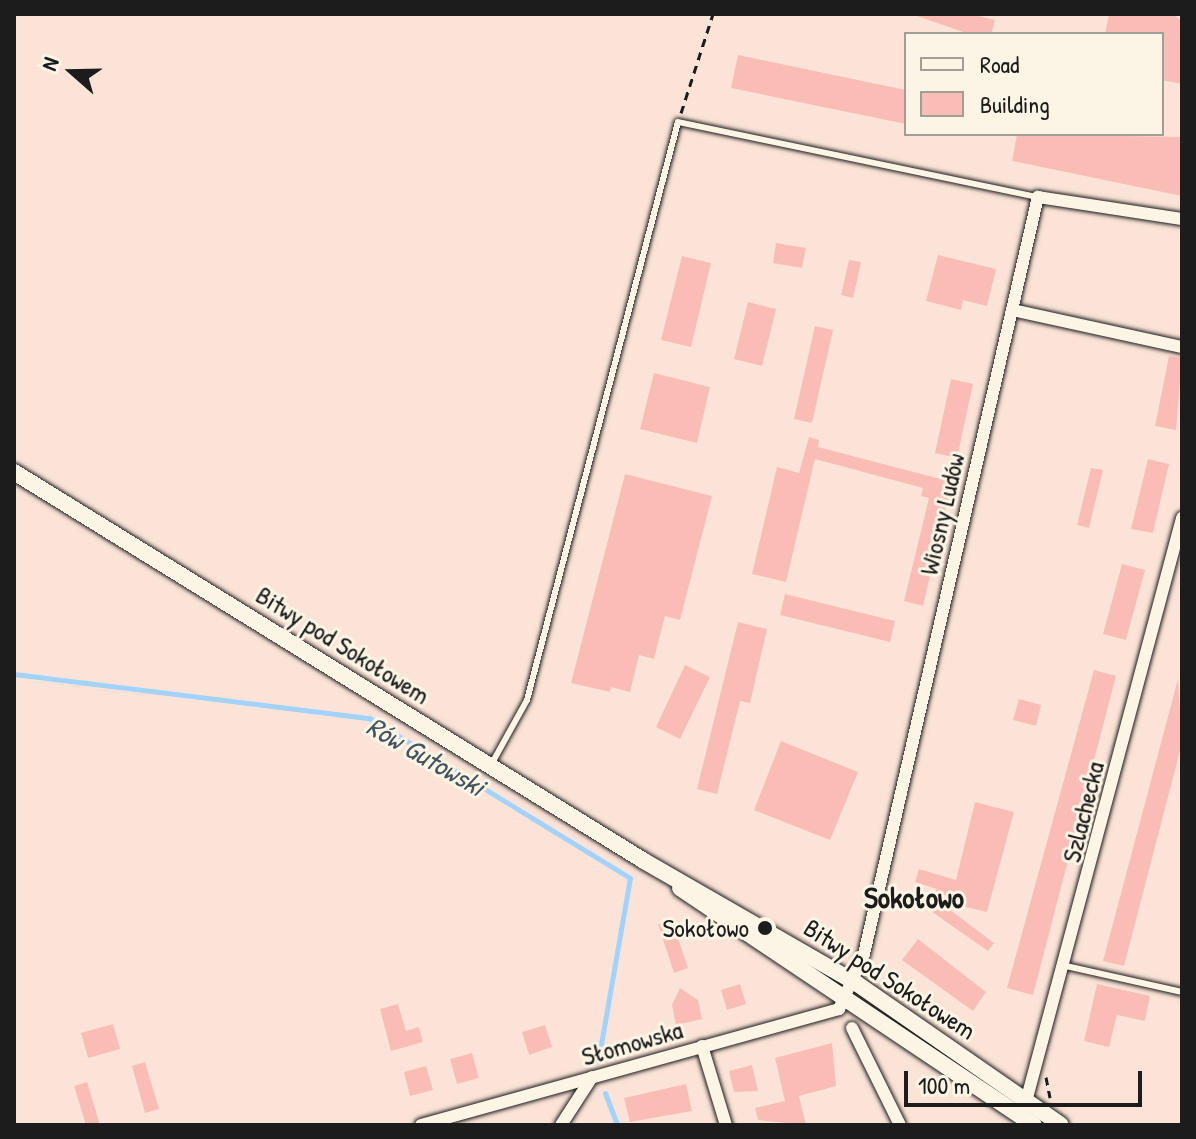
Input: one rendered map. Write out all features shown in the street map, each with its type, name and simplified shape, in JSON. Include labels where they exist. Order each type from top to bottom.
[{"type":"street","points":[[1038,197],[1182,219]]},
{"type":"street","name":"Wiosny Ludów","points":[[852,989],[1038,197]]},
{"type":"street","points":[[1012,310],[1182,347]]},
{"type":"street","name":"Bitwy pod Sokołowem","points":[[14,472],[644,861],[716,916],[852,989],[1028,1114],[1061,1125]]},
{"type":"street","name":"Szlachecka","points":[[1028,1114],[1182,518]]},
{"type":"street","name":"Słomowska","points":[[421,1125],[839,1009],[852,989]]},
{"type":"street","points":[[852,1028],[900,1125]]},
{"type":"street","points":[[702,1046],[726,1125]]},
{"type":"street","points":[[561,1125],[592,1077]]},
{"type":"lane","points":[[491,765],[527,700],[678,122],[1038,197]]},
{"type":"lane","points":[[1066,966],[1182,992]]},
{"type":"path","points":[[678,122],[713,14]]},
{"type":"path","points":[[1039,1072],[1051,1081],[1052,1108]]},
{"type":"building","points":[[911,14],[971,14],[995,20],[992,32],[963,32]]},
{"type":"building","points":[[1109,14],[1173,14],[1182,21],[1182,84],[1164,80],[1164,32],[1105,32]]},
{"type":"building","points":[[738,55],[904,90],[904,124],[731,88]]},
{"type":"building","points":[[1017,136],[1182,137],[1182,196],[1012,161]]},
{"type":"building","points":[[776,243],[806,248],[802,268],[773,263]]},
{"type":"building","points":[[938,255],[996,269],[987,306],[963,300],[961,310],[926,301]]},
{"type":"building","points":[[682,256],[711,263],[691,347],[661,340]]},
{"type":"building","points":[[849,260],[861,262],[853,298],[841,295]]},
{"type":"building","points":[[748,302],[776,309],[762,366],[734,359]]},
{"type":"building","points":[[815,326],[833,330],[812,423],[794,419]]},
{"type":"building","points":[[1169,356],[1182,358],[1176,430],[1155,426]]},
{"type":"building","points":[[654,373],[710,387],[697,443],[640,429]]},
{"type":"building","points":[[951,379],[973,384],[957,458],[935,453]]},
{"type":"building","points":[[809,437],[819,440],[818,447],[952,482],[923,606],[904,601],[929,498],[921,496],[923,488],[815,459],[786,582],[752,574],[777,467],[799,473]]},
{"type":"building","points":[[1148,459],[1169,464],[1153,533],[1131,529]]},
{"type":"building","points":[[1091,468],[1103,470],[1089,528],[1077,525]]},
{"type":"building","points":[[625,474],[712,496],[680,620],[665,616],[654,659],[639,655],[630,692],[611,687],[610,692],[571,683]]},
{"type":"building","points":[[1122,564],[1145,570],[1126,640],[1103,634]]},
{"type":"building","points":[[785,594],[895,621],[890,642],[780,615]]},
{"type":"building","points":[[738,622],[767,629],[750,703],[740,701],[717,794],[697,789]]},
{"type":"building","points":[[685,665],[710,677],[680,739],[656,727]]},
{"type":"building","points":[[1094,670],[1116,676],[1033,995],[1007,988]]},
{"type":"building","points":[[1178,679],[1182,743],[1124,966],[1103,961]]},
{"type":"building","points":[[1019,699],[1041,705],[1036,726],[1013,720]]},
{"type":"building","points":[[781,741],[858,772],[830,840],[754,810]]},
{"type":"building","points":[[975,802],[1014,812],[987,912],[937,900],[994,943],[988,951],[925,907],[937,889],[915,882],[919,869],[956,880]]},
{"type":"building","points":[[672,920],[688,968],[674,973],[658,924]]},
{"type":"building","points":[[918,939],[986,992],[973,1011],[902,960]]},
{"type":"building","points":[[740,984],[746,1004],[727,1010],[721,990]]},
{"type":"building","points":[[1097,984],[1150,996],[1145,1021],[1117,1015],[1109,1047],[1084,1041]]},
{"type":"building","points":[[680,988],[698,1000],[702,1019],[676,1025],[672,1005]]},
{"type":"building","points":[[398,1004],[406,1031],[419,1027],[423,1042],[391,1051],[380,1009]]},
{"type":"building","points":[[113,1024],[120,1049],[88,1058],[81,1033]]},
{"type":"building","points":[[545,1025],[552,1047],[529,1055],[522,1032]]},
{"type":"building","points":[[832,1043],[836,1086],[799,1096],[806,1125],[758,1120],[755,1108],[785,1101],[775,1058]]},
{"type":"building","points":[[472,1053],[479,1078],[457,1084],[450,1059]]},
{"type":"building","points":[[145,1062],[159,1109],[145,1113],[132,1066]]},
{"type":"building","points":[[752,1065],[758,1091],[734,1092],[729,1071]]},
{"type":"building","points":[[426,1066],[433,1090],[410,1096],[404,1072]]},
{"type":"building","points":[[87,1082],[100,1125],[86,1125],[74,1086]]},
{"type":"building","points":[[686,1084],[692,1111],[630,1122],[624,1098]]},
{"type":"waterway","name":"Rów Gutowski","points":[[14,674],[369,718],[630,878],[598,1061]]},
{"type":"waterway","name":"Rów Gutowski","points":[[605,1093],[617,1125]]},
{"type":"place","name":"Sokołowo","points":[[765,928]]},
{"type":"district","name":"Sokołowo","points":[[914,897]]}]
